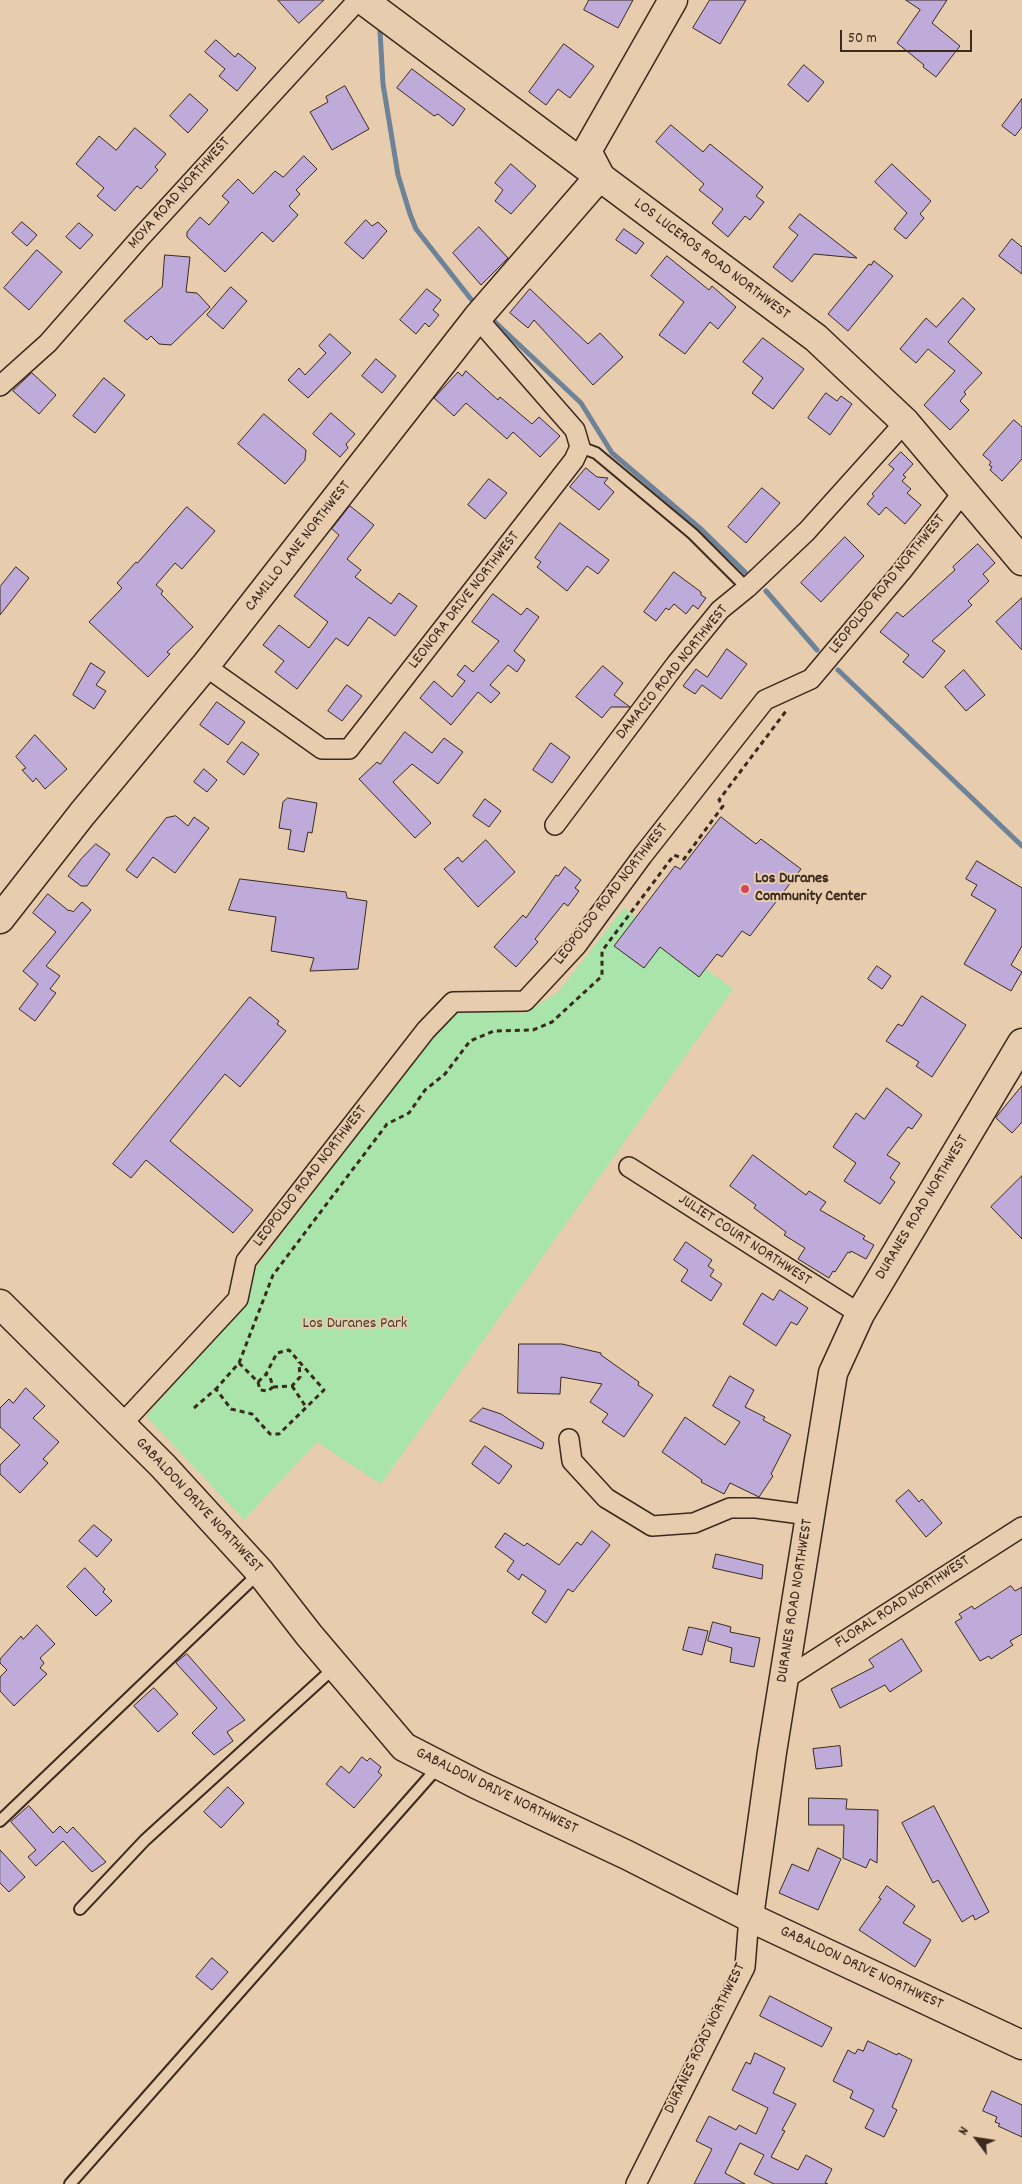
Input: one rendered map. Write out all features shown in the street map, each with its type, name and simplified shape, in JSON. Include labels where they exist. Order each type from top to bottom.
[{"type":"street","name":"MOYA ROAD NORTHWEST","points":[[0,386],[48,343],[140,238],[358,0]]},
{"type":"street","name":"LOS LUCEROS ROAD NORTHWEST","points":[[363,0],[816,338],[905,422],[1022,561]]},
{"type":"street","points":[[600,176],[587,151],[673,0]]},
{"type":"street","name":"CAMILLO LANE NORTHWEST","points":[[0,919],[82,814],[205,666],[478,318],[600,176]]},
{"type":"street","points":[[478,318],[575,430],[580,447]]},
{"type":"street","name":"DAMACIO ROAD NORTHWEST","points":[[556,825],[682,656],[720,610],[747,588],[807,531],[905,422]]},
{"type":"street","name":"LEONORA DRIVE NORTHWEST","points":[[205,666],[322,749],[349,749],[563,475],[574,460],[580,447]]},
{"type":"street","name":"LEOPOLDO ROAD NORTHWEST","points":[[122,1424],[238,1299],[246,1261],[426,1030],[453,1002],[525,1001],[578,945],[642,855],[765,700],[811,680],[902,571],[964,491]]},
{"type":"street","name":"DURANES ROAD NORTHWEST","points":[[636,2184],[744,1967],[772,1752],[832,1372],[860,1314],[1022,1043]]},
{"type":"street","name":"JULIET COURT NORTHWEST","points":[[629,1167],[860,1314]]},
{"type":"street","name":"GABALDON DRIVE NORTHWEST","points":[[2,1309],[163,1466],[260,1572],[404,1747],[627,1855],[749,1917],[1022,2044]]},
{"type":"street","points":[[569,1439],[572,1461],[606,1498],[652,1526],[694,1523],[730,1508],[756,1508],[810,1515]]},
{"type":"street","name":"FLORAL ROAD NORTHWEST","points":[[785,1678],[1022,1527]]},
{"type":"lane","points":[[580,447],[596,452],[693,534],[747,588]]},
{"type":"lane","points":[[0,1821],[260,1572]]},
{"type":"lane","points":[[80,1909],[145,1840],[336,1666]]},
{"type":"lane","points":[[70,2184],[440,1765]]},
{"type":"path","points":[[194,1408],[216,1389],[239,1363],[273,1275],[387,1124],[409,1113],[425,1090],[444,1074],[470,1041],[494,1031],[533,1030],[552,1022],[602,976],[602,951],[674,855],[684,859],[723,806],[719,800],[787,710]]},
{"type":"path","points":[[216,1389],[231,1409],[252,1414],[270,1434],[279,1434],[324,1390],[289,1350],[277,1353],[266,1374],[258,1382]]},
{"type":"path","points":[[239,1363],[258,1382],[260,1390],[268,1391],[273,1387],[292,1386],[300,1377],[299,1362]]},
{"type":"path","points":[[266,1374],[270,1377],[273,1387]]},
{"type":"path","points":[[292,1386],[306,1407]]},
{"type":"green space","name":"Los Duranes Park","points":[[624,908],[733,989],[381,1484],[317,1442],[244,1520],[146,1416],[229,1323],[249,1277],[446,1019],[462,1009],[525,1013],[558,992]]},
{"type":"building","points":[[278,0],[324,0],[299,23]]},
{"type":"building","points":[[589,0],[633,0],[618,28],[584,10]]},
{"type":"building","points":[[710,0],[746,0],[720,44],[693,28]]},
{"type":"building","points":[[906,0],[947,0],[932,23],[960,46],[936,77],[897,43],[920,10]]},
{"type":"building","points":[[216,40],[235,57],[238,53],[256,68],[237,91],[219,76],[225,69],[205,52]]},
{"type":"building","points":[[564,44],[594,66],[570,98],[558,89],[546,105],[529,92]]},
{"type":"building","points":[[804,65],[824,82],[808,102],[788,85]]},
{"type":"building","points":[[412,69],[465,109],[453,126],[438,114],[434,116],[397,88]]},
{"type":"building","points":[[345,86],[369,129],[332,150],[310,112],[328,102],[326,97]]},
{"type":"building","points":[[190,94],[208,110],[188,133],[170,116]]},
{"type":"building","points":[[1022,99],[1022,127],[1015,136],[1002,126]]},
{"type":"building","points":[[671,125],[703,152],[710,144],[763,187],[756,196],[764,202],[750,220],[745,216],[728,237],[712,223],[723,209],[699,190],[704,184],[656,142]]},
{"type":"building","points":[[135,128],[166,154],[155,167],[158,170],[141,189],[137,186],[115,211],[97,196],[104,188],[76,164],[99,136],[116,150]]},
{"type":"building","points":[[304,156],[317,169],[296,190],[300,194],[289,206],[298,215],[273,242],[262,232],[225,272],[187,237],[187,232],[200,217],[209,225],[229,202],[222,196],[238,179],[253,194],[275,171],[283,177]]},
{"type":"building","points":[[511,164],[536,186],[511,214],[495,201],[503,190],[495,183]]},
{"type":"building","points":[[892,164],[931,201],[920,214],[924,218],[906,239],[894,229],[907,213],[875,182]]},
{"type":"building","points":[[800,214],[857,258],[814,254],[792,282],[773,267],[798,235],[789,228]]},
{"type":"building","points":[[366,220],[372,226],[378,222],[387,231],[363,259],[345,243]]},
{"type":"building","points":[[22,222],[37,235],[27,246],[12,233]]},
{"type":"building","points":[[79,223],[93,235],[80,249],[66,237]]},
{"type":"building","points":[[479,227],[508,258],[481,285],[453,253]]},
{"type":"building","points":[[624,229],[644,243],[636,254],[616,240]]},
{"type":"building","points":[[1012,239],[1022,247],[1022,274],[999,256]]},
{"type":"building","points":[[37,250],[62,272],[29,310],[4,288]]},
{"type":"building","points":[[165,255],[190,257],[186,292],[197,293],[210,307],[171,345],[159,344],[151,336],[147,340],[124,321],[162,287]]},
{"type":"building","points":[[667,256],[709,290],[712,286],[736,307],[718,329],[710,322],[685,354],[659,335],[684,302],[651,276]]},
{"type":"building","points":[[874,261],[893,276],[848,331],[828,314],[869,264],[871,265]]},
{"type":"building","points":[[231,287],[247,301],[223,329],[207,315]]},
{"type":"building","points":[[427,289],[441,300],[433,310],[439,315],[429,327],[425,323],[416,334],[400,320]]},
{"type":"building","points":[[530,289],[588,344],[600,333],[623,357],[593,385],[534,320],[528,328],[510,313]]},
{"type":"building","points":[[963,298],[975,309],[948,342],[982,373],[964,392],[966,394],[960,401],[969,410],[950,430],[924,405],[955,371],[928,349],[916,363],[900,349],[926,318],[936,327]]},
{"type":"building","points":[[330,334],[351,353],[308,398],[288,380],[299,368],[305,375],[326,353],[319,346]]},
{"type":"building","points":[[763,338],[804,369],[773,409],[752,393],[763,378],[743,362]]},
{"type":"building","points":[[376,359],[396,376],[382,393],[362,376]]},
{"type":"building","points":[[466,371],[498,400],[500,397],[532,424],[539,417],[560,436],[540,457],[513,432],[507,439],[466,403],[454,416],[434,398],[458,372],[462,376]]},
{"type":"building","points":[[32,373],[56,395],[39,414],[13,391]]},
{"type":"building","points":[[104,378],[125,395],[95,433],[73,416]]},
{"type":"building","points":[[826,393],[837,401],[841,396],[852,404],[830,435],[808,418]]},
{"type":"building","points":[[331,413],[355,434],[346,444],[348,448],[340,457],[313,434]]},
{"type":"building","points":[[264,414],[306,450],[305,460],[285,484],[238,444]]},
{"type":"building","points":[[1014,420],[1022,427],[1022,459],[1002,481],[990,470],[992,467],[989,465],[991,462],[983,455]]},
{"type":"building","points":[[901,452],[913,464],[903,475],[906,477],[902,481],[911,489],[907,493],[921,505],[905,524],[886,507],[879,515],[867,504],[874,496],[872,494],[894,469],[889,465]]},
{"type":"building","points":[[586,468],[597,477],[608,478],[604,483],[614,492],[599,510],[570,487]]},
{"type":"building","points":[[489,479],[507,493],[485,519],[468,505]]},
{"type":"building","points":[[762,488],[780,503],[746,543],[728,527]]},
{"type":"building","points":[[350,506],[374,525],[347,559],[361,570],[355,577],[391,604],[399,593],[417,606],[395,636],[369,617],[348,646],[336,638],[297,689],[275,672],[284,661],[263,645],[279,625],[309,648],[328,622],[294,596],[339,535],[332,529]]},
{"type":"building","points":[[187,507],[215,531],[182,569],[175,563],[156,585],[163,591],[161,594],[193,627],[167,652],[170,654],[148,677],[89,622],[122,588],[117,583]]},
{"type":"building","points":[[560,523],[609,560],[598,574],[587,566],[567,591],[537,567],[541,562],[535,558]]},
{"type":"building","points":[[845,537],[864,556],[821,602],[801,583]]},
{"type":"building","points":[[978,544],[995,563],[983,574],[989,581],[968,601],[972,605],[932,641],[945,651],[923,678],[903,662],[909,655],[880,632],[897,612],[903,617],[955,570],[953,567]]},
{"type":"building","points":[[16,567],[29,578],[0,615],[0,587]]},
{"type":"building","points":[[674,572],[701,592],[701,595],[706,598],[698,609],[693,605],[686,614],[674,604],[669,610],[666,608],[656,621],[644,612]]},
{"type":"building","points":[[493,594],[521,615],[527,608],[539,617],[514,651],[525,660],[517,672],[508,665],[490,685],[500,693],[491,703],[478,692],[451,725],[420,698],[434,681],[452,697],[465,681],[457,675],[465,665],[473,672],[499,641],[472,622]]},
{"type":"building","points":[[1022,598],[1022,650],[996,622]]},
{"type":"building","points":[[727,649],[747,664],[721,699],[702,685],[695,694],[683,686],[696,669],[707,677]]},
{"type":"building","points":[[91,663],[105,672],[96,685],[106,691],[94,709],[73,695]]},
{"type":"building","points":[[603,666],[623,683],[614,695],[630,707],[611,707],[602,718],[576,697]]},
{"type":"building","points":[[964,670],[985,695],[966,711],[945,687]]},
{"type":"building","points":[[347,685],[362,696],[342,721],[328,711]]},
{"type":"building","points":[[217,702],[245,722],[228,745],[200,725]]},
{"type":"building","points":[[405,732],[432,753],[444,738],[463,752],[438,784],[412,764],[393,782],[431,823],[415,838],[359,779],[377,762],[380,764]]},
{"type":"building","points":[[35,735],[67,769],[45,789],[36,778],[33,782],[22,770],[26,768],[16,757]]},
{"type":"building","points":[[242,742],[259,754],[244,775],[227,762]]},
{"type":"building","points":[[551,743],[570,757],[552,783],[533,770]]},
{"type":"building","points":[[204,769],[217,780],[207,792],[194,782]]},
{"type":"building","points":[[288,798],[317,803],[312,833],[308,832],[304,852],[288,849],[291,830],[279,828],[283,802]]},
{"type":"building","points":[[485,799],[501,811],[489,827],[473,816]]},
{"type":"building","points":[[176,816],[188,826],[194,817],[209,828],[175,873],[153,857],[137,878],[126,870],[166,818]]},
{"type":"building","points":[[721,817],[756,844],[761,839],[801,869],[750,936],[742,931],[722,957],[717,954],[699,977],[660,947],[644,968],[614,946],[675,866],[680,869]]},
{"type":"building","points":[[486,840],[515,872],[478,907],[444,869],[458,857],[462,862]]},
{"type":"building","points":[[96,844],[110,854],[87,886],[81,886],[68,876]]},
{"type":"building","points":[[977,861],[1022,888],[1022,946],[1011,965],[1022,972],[1011,991],[964,964],[996,910],[971,895],[977,885],[966,879]]},
{"type":"building","points":[[565,867],[581,880],[575,888],[579,891],[568,906],[564,903],[535,939],[538,942],[516,967],[494,947],[523,915],[526,918],[556,875],[558,876]]},
{"type":"building","points":[[240,879],[346,892],[347,898],[367,901],[358,969],[310,971],[314,958],[271,951],[276,917],[229,910]]},
{"type":"building","points":[[48,894],[69,911],[73,912],[82,902],[91,910],[46,966],[60,976],[50,989],[56,993],[35,1021],[19,1009],[38,984],[23,971],[56,932],[33,913]]},
{"type":"building","points":[[877,966],[891,976],[882,989],[868,979]]},
{"type":"building","points":[[922,996],[966,1025],[932,1077],[916,1066],[919,1062],[886,1041],[898,1024],[902,1026]]},
{"type":"building","points":[[250,997],[279,1021],[277,1024],[286,1031],[240,1087],[225,1074],[170,1141],[253,1210],[233,1233],[146,1160],[131,1178],[113,1164]]},
{"type":"building","points":[[1022,1086],[1022,1122],[1012,1133],[996,1118]]},
{"type":"building","points":[[887,1088],[922,1115],[912,1129],[908,1127],[887,1155],[900,1163],[890,1178],[895,1182],[880,1204],[844,1181],[856,1163],[833,1147],[856,1113],[864,1119]]},
{"type":"building","points":[[753,1155],[806,1195],[809,1191],[826,1202],[820,1210],[865,1236],[863,1239],[874,1245],[866,1259],[851,1251],[850,1253],[848,1252],[829,1278],[798,1259],[805,1248],[784,1235],[786,1232],[754,1208],[756,1205],[730,1186]]},
{"type":"building","points":[[1022,1176],[1022,1239],[991,1207]]},
{"type":"building","points":[[686,1242],[712,1260],[708,1266],[714,1270],[710,1276],[722,1284],[711,1301],[681,1281],[688,1270],[674,1260]]},
{"type":"building","points":[[780,1290],[808,1308],[797,1325],[791,1322],[776,1346],[743,1324],[762,1293],[773,1300]]},
{"type":"building","points":[[519,1344],[562,1344],[601,1353],[601,1355],[639,1382],[638,1385],[653,1395],[624,1437],[602,1422],[608,1414],[590,1402],[602,1384],[561,1377],[560,1394],[518,1393]]},
{"type":"building","points":[[730,1376],[754,1390],[745,1407],[765,1417],[763,1420],[791,1435],[771,1474],[773,1476],[759,1497],[730,1483],[724,1494],[701,1482],[702,1480],[662,1452],[685,1417],[725,1445],[740,1422],[713,1406]]},
{"type":"building","points":[[26,1388],[45,1406],[33,1418],[59,1442],[43,1459],[48,1463],[20,1493],[0,1474],[0,1465],[20,1445],[0,1427],[0,1408],[9,1399],[13,1403]]},
{"type":"building","points":[[483,1408],[501,1414],[544,1443],[542,1449],[470,1421]]},
{"type":"building","points":[[485,1446],[512,1466],[499,1484],[472,1464]]},
{"type":"building","points":[[909,1490],[919,1502],[922,1499],[942,1523],[926,1537],[896,1501]]},
{"type":"building","points":[[94,1525],[112,1540],[97,1557],[79,1541]]},
{"type":"building","points":[[592,1531],[610,1545],[573,1592],[568,1589],[546,1623],[532,1613],[546,1591],[522,1574],[519,1580],[507,1571],[514,1561],[495,1547],[505,1533],[524,1546],[527,1543],[559,1565],[577,1542],[581,1545]]},
{"type":"building","points":[[716,1554],[763,1565],[762,1579],[713,1568]]},
{"type":"building","points":[[85,1568],[105,1589],[103,1592],[112,1601],[96,1616],[67,1587]]},
{"type":"building","points":[[1011,1586],[1015,1591],[1022,1587],[1022,1634],[1010,1641],[1013,1645],[991,1659],[989,1656],[980,1661],[955,1622],[962,1618],[959,1614],[972,1606],[974,1609]]},
{"type":"building","points":[[713,1622],[731,1627],[730,1632],[760,1638],[754,1667],[730,1662],[732,1648],[708,1641]]},
{"type":"building","points":[[37,1625],[55,1644],[40,1658],[44,1663],[40,1668],[47,1674],[14,1706],[0,1691],[0,1677],[7,1670],[0,1663],[0,1659],[21,1636],[23,1639]]},
{"type":"building","points":[[689,1627],[708,1631],[702,1655],[683,1650]]},
{"type":"building","points":[[902,1639],[922,1671],[890,1692],[885,1685],[840,1708],[831,1689],[874,1667],[869,1660]]},
{"type":"building","points":[[187,1654],[245,1720],[227,1732],[233,1741],[214,1755],[192,1733],[217,1708],[176,1663]]},
{"type":"building","points":[[154,1688],[178,1714],[158,1732],[134,1706]]},
{"type":"building","points":[[840,1746],[842,1766],[816,1769],[813,1749]]},
{"type":"building","points":[[362,1757],[367,1761],[370,1758],[381,1767],[378,1772],[382,1775],[354,1808],[326,1784],[341,1766],[349,1773]]},
{"type":"building","points":[[228,1787],[244,1803],[221,1828],[204,1812]]},
{"type":"building","points":[[809,1798],[847,1799],[846,1809],[878,1810],[877,1863],[870,1859],[866,1868],[843,1858],[844,1825],[809,1825]]},
{"type":"building","points":[[29,1806],[53,1833],[60,1826],[67,1833],[73,1827],[106,1862],[92,1872],[63,1841],[36,1866],[28,1857],[36,1850],[11,1822]]},
{"type":"building","points":[[934,1806],[989,1912],[975,1920],[973,1915],[962,1922],[938,1880],[933,1883],[902,1823]]},
{"type":"building","points":[[818,1848],[841,1859],[818,1910],[779,1893],[792,1864],[808,1871]]},
{"type":"building","points":[[0,1850],[25,1877],[9,1892],[0,1883]]},
{"type":"building","points":[[887,1886],[915,1906],[903,1923],[931,1940],[915,1967],[859,1930],[881,1899],[879,1898]]},
{"type":"building","points":[[212,1958],[228,1972],[212,1990],[196,1977]]},
{"type":"building","points":[[770,1996],[832,2028],[822,2047],[760,2016]]},
{"type":"building","points":[[868,2041],[912,2060],[892,2107],[897,2110],[884,2137],[865,2128],[874,2110],[850,2098],[853,2091],[833,2081],[848,2050],[855,2054],[858,2049],[863,2051]]},
{"type":"building","points":[[755,2053],[785,2068],[773,2093],[796,2104],[782,2130],[785,2131],[771,2157],[798,2170],[806,2155],[832,2169],[825,2183],[828,2184],[774,2184],[754,2174],[764,2155],[740,2143],[725,2173],[745,2184],[694,2184],[712,2149],[696,2141],[709,2116],[736,2130],[739,2125],[756,2134],[768,2108],[732,2090],[746,2062],[750,2064]]},
{"type":"building","points":[[992,2091],[1022,2105],[1022,2137],[998,2126],[1000,2124],[995,2122],[997,2117],[983,2111]]},
{"type":"waterway","points":[[380,31],[383,84],[398,175],[410,214],[416,229],[474,303]]},
{"type":"waterway","points":[[495,322],[581,403],[612,453],[702,530],[745,572]]},
{"type":"waterway","points":[[766,591],[817,650]]},
{"type":"waterway","points":[[838,670],[1022,846]]},
{"type":"place","name":"Los Duranes Community Center","points":[[745,889]]}]
